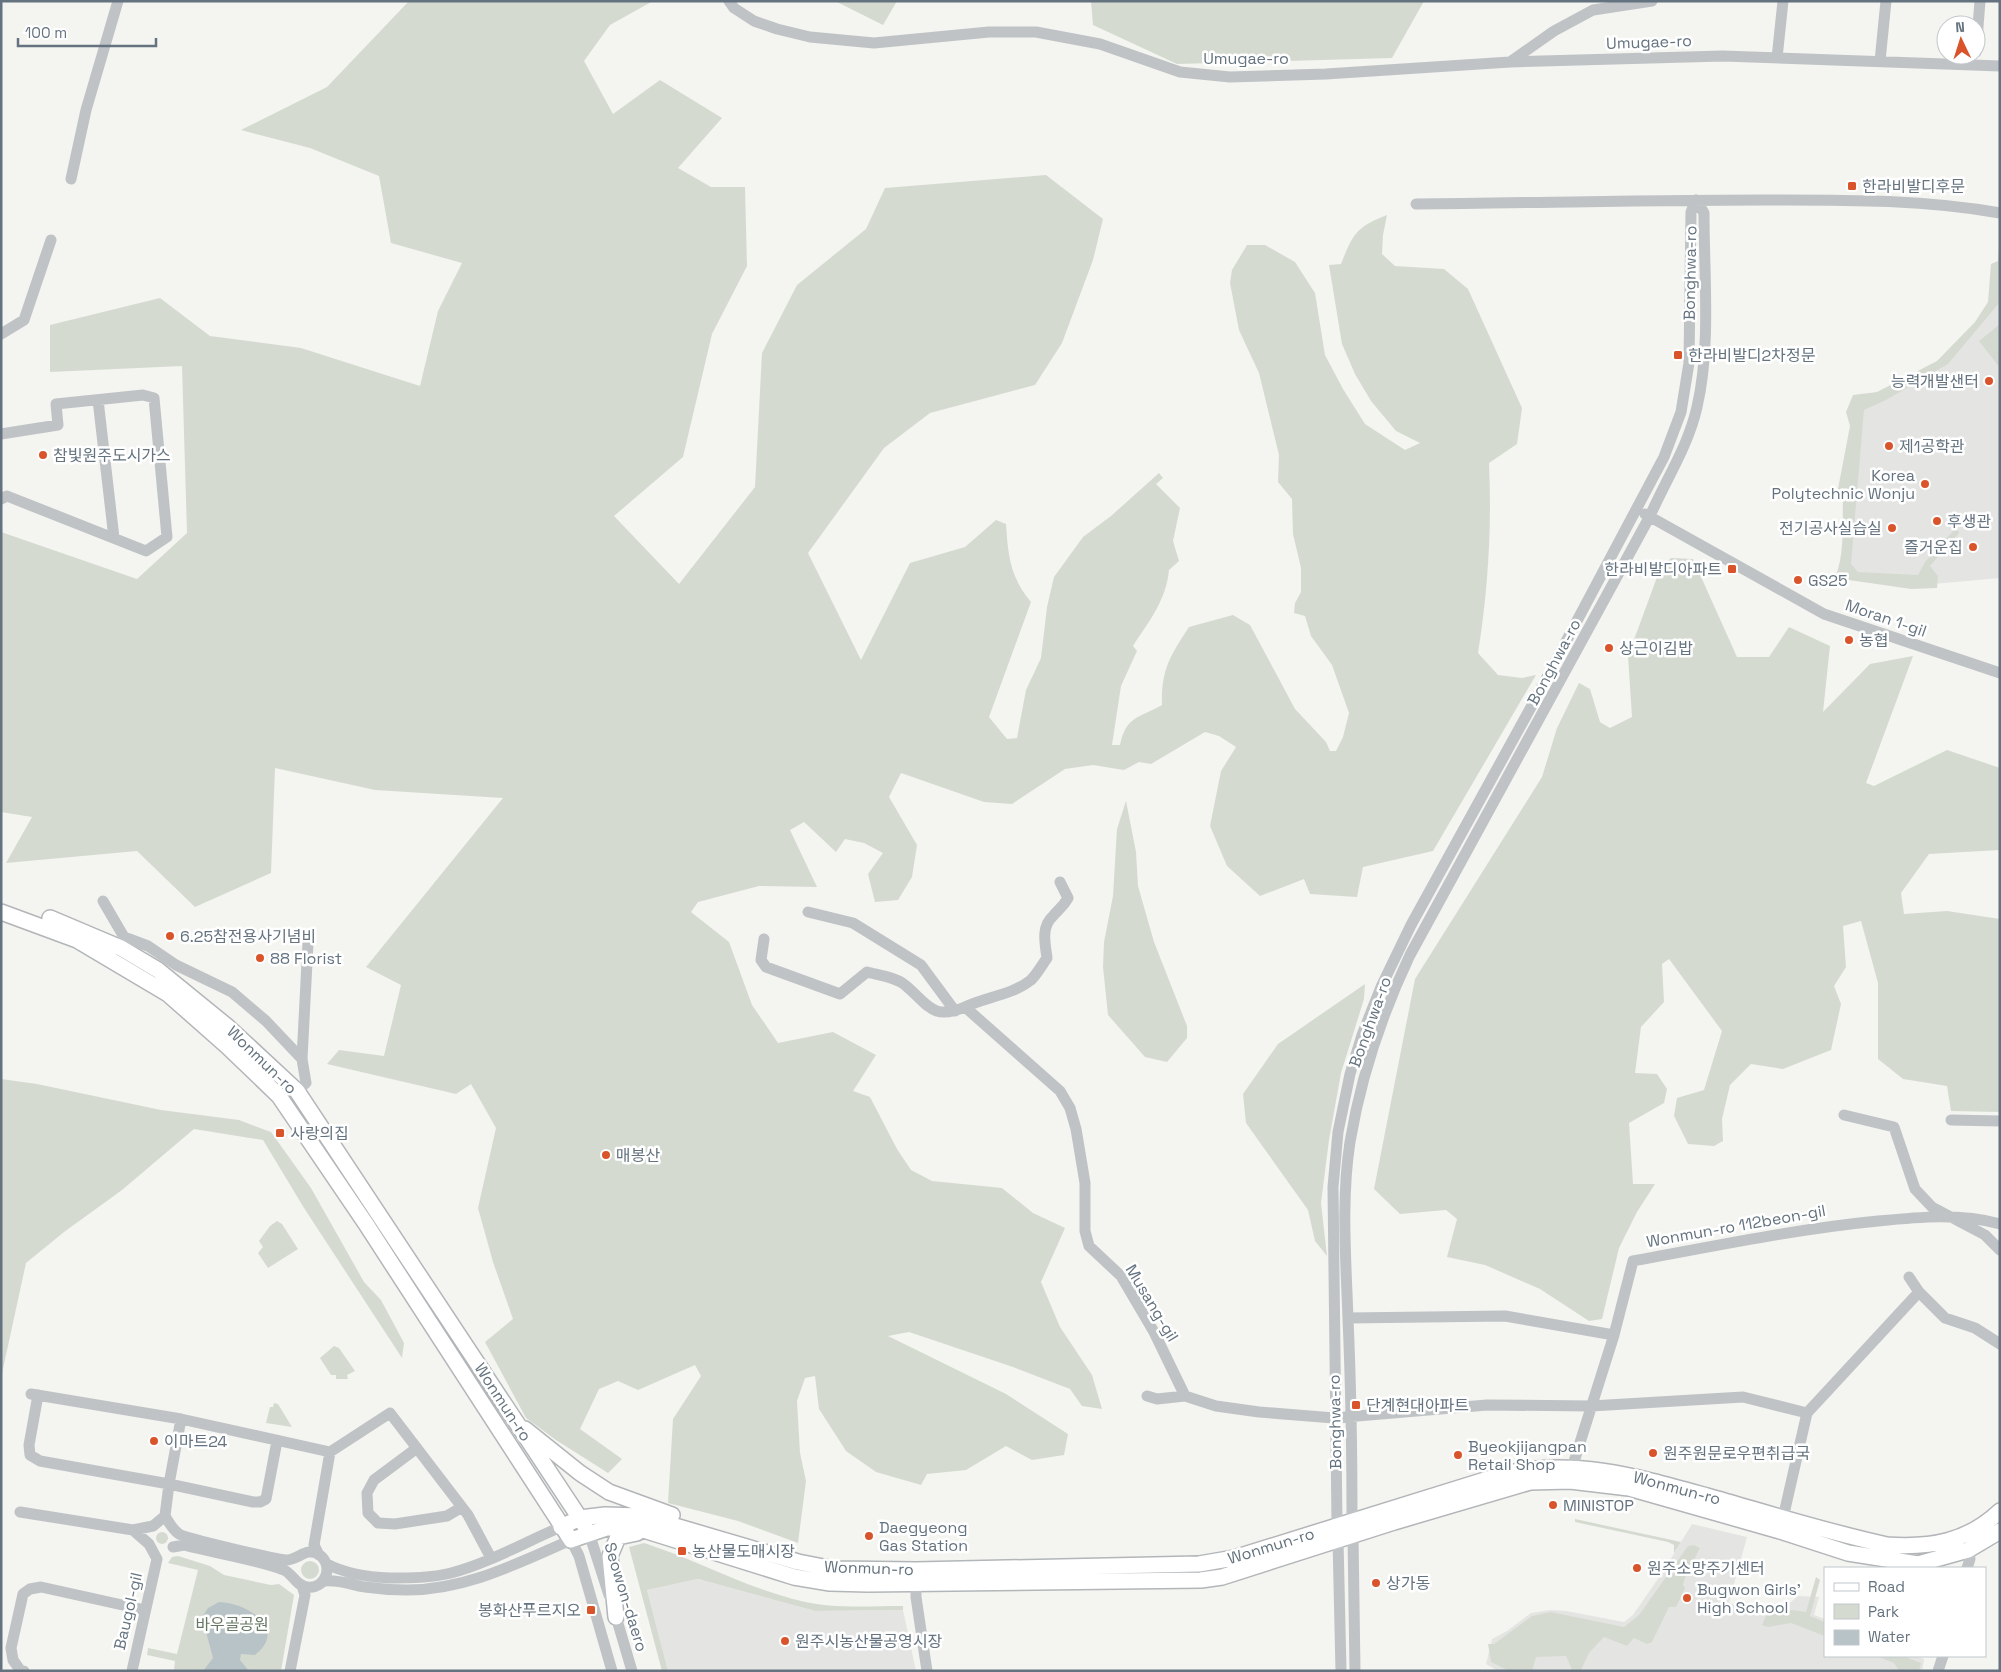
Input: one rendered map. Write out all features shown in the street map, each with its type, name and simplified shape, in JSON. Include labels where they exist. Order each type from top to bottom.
[{"type":"main road","name":"Wonmun-ro","points":[[1,901],[85,932],[123,943],[240,1037],[297,1091],[512,1419],[580,1518],[605,1515],[641,1516],[798,1562],[834,1569],[916,1577],[1201,1580],[1222,1577],[1530,1482],[1571,1474]]},
{"type":"main road","name":"Wonmun-ro","points":[[1,912],[77,940],[168,994],[227,1046],[279,1096],[366,1224],[571,1540],[607,1528],[634,1527],[794,1577],[830,1582],[1208,1563],[1234,1558],[1345,1522],[1526,1468],[1571,1474],[1781,1524],[1887,1545],[1934,1545],[1963,1535],[2000,1511]]},
{"type":"main road","points":[[512,1419],[580,1473],[609,1492],[798,1562]]},
{"type":"main road","points":[[561,1527],[580,1518],[589,1533]]},
{"type":"main road","points":[[1345,1522],[1353,1536]]},
{"type":"main road","name":"Bonghwa-ro","points":[[1338,1540],[1345,1522]]},
{"type":"main road","name":"Wonmun-ro","points":[[1781,1524],[1848,1553],[1918,1564],[1968,1550],[2000,1531]]},
{"type":"main road","points":[[616,1617],[611,1549],[618,1537],[631,1533],[658,1534]]},
{"type":"main road","points":[[1963,1535],[1968,1550]]},
{"type":"street","points":[[71,179],[86,110],[118,1]]},
{"type":"street","name":"Umugae-ro","points":[[730,1],[734,8],[754,20],[777,30],[810,37],[874,42],[989,32],[1036,32],[1100,44],[1180,72],[1222,76],[1326,74],[1510,62],[1723,56],[1880,61],[1936,59]]},
{"type":"street","points":[[1778,58],[1783,1]]},
{"type":"street","points":[[1880,61],[1886,1]]},
{"type":"street","points":[[1979,15],[1980,1]]},
{"type":"street","points":[[1510,62],[1554,32],[1593,10],[1651,2]]},
{"type":"street","name":"Umugae-ro","points":[[1986,62],[2000,66]]},
{"type":"street","points":[[1416,204],[1696,200],[1886,200],[1957,206],[2000,213]]},
{"type":"street","name":"Bonghwa-ro","points":[[1345,1522],[1334,1418],[1333,1188],[1338,1132],[1350,1074],[1362,1035],[1381,987],[1411,925],[1536,698],[1664,456],[1681,412],[1689,363],[1691,212],[1696,200]]},
{"type":"street","name":"Bonghwa-ro","points":[[1345,1522],[1352,1417],[1344,1240],[1350,1143],[1360,1092],[1374,1040],[1391,995],[1448,884],[1650,516],[1683,451],[1697,408],[1704,360],[1704,213],[1696,200]]},
{"type":"street","points":[[1,334],[24,320],[51,240]]},
{"type":"street","points":[[1,434],[58,425],[56,404],[143,395],[154,398],[167,537],[146,551],[7,496],[1,499]]},
{"type":"street","points":[[98,400],[114,538]]},
{"type":"street","name":"Moran 1-gil","points":[[1635,510],[1650,516],[1824,614],[2000,673]]},
{"type":"street","points":[[764,939],[761,960],[766,967],[840,994],[867,972],[904,983],[915,996],[936,1011],[949,1014],[980,1000],[1005,993],[1032,979],[1047,958],[1044,936],[1047,924],[1053,915],[1062,908],[1068,898],[1060,882]]},
{"type":"street","points":[[102,901],[123,943],[148,946],[176,965],[232,992],[266,1021],[302,1059]]},
{"type":"street","name":"Musang-gil","points":[[808,912],[853,923],[921,965],[960,1009],[1060,1091],[1070,1108],[1076,1129],[1085,1183],[1085,1231],[1089,1246],[1121,1276],[1154,1332],[1184,1396]]},
{"type":"street","points":[[297,1091],[306,1083],[302,1059],[308,943]]},
{"type":"street","points":[[1844,1115],[1894,1127],[1914,1190],[1932,1207],[1985,1235],[2000,1250]]},
{"type":"street","points":[[1951,1120],[2000,1121]]},
{"type":"street","name":"Wonmun-ro 112beon-gil","points":[[1571,1474],[1614,1335],[1633,1261],[1838,1225],[1948,1216],[1980,1218],[2000,1224]]},
{"type":"street","points":[[1909,1277],[1919,1292],[1945,1318],[1975,1328],[2000,1344]]},
{"type":"street","points":[[1781,1524],[1808,1413],[1919,1292]]},
{"type":"street","points":[[1348,1318],[1505,1316],[1614,1335]]},
{"type":"street","points":[[277,1441],[266,1499],[260,1502],[40,1461],[30,1455],[29,1445],[35,1395],[181,1419],[330,1452],[390,1413],[462,1507],[491,1558]]},
{"type":"street","points":[[1147,1396],[1157,1399],[1184,1396],[1216,1406],[1242,1410],[1334,1418],[1487,1406],[1591,1406],[1743,1396],[1808,1413]]},
{"type":"street","points":[[164,1525],[169,1484],[181,1419]]},
{"type":"street","points":[[417,1448],[374,1480],[367,1493],[368,1513],[378,1522],[395,1524],[447,1516],[462,1507]]},
{"type":"street","points":[[324,1581],[327,1576],[320,1554],[330,1452]]},
{"type":"street","points":[[20,1512],[133,1530],[164,1525],[185,1537],[286,1560],[300,1555],[320,1554],[357,1575],[411,1578],[451,1573],[491,1558],[561,1527]]},
{"type":"street","points":[[150,1546],[148,1534],[164,1525]]},
{"type":"street","name":"Baugol-gil","points":[[132,1671],[145,1610],[165,1553],[176,1539],[164,1525]]},
{"type":"street","points":[[133,1530],[150,1546],[165,1553],[184,1545],[289,1572],[304,1587]]},
{"type":"street","name":"Seowon-daero","points":[[589,1533],[632,1671]]},
{"type":"street","points":[[1353,1536],[1355,1671]]},
{"type":"street","points":[[304,1587],[324,1581],[341,1581],[364,1587],[405,1590],[448,1587],[493,1573],[571,1540]]},
{"type":"street","name":"Seowon-daero","points":[[571,1540],[578,1556],[612,1671]]},
{"type":"street","name":"Bonghwa-ro","points":[[1338,1540],[1341,1671]]},
{"type":"street","points":[[1967,1567],[1970,1559],[1968,1550]]},
{"type":"street","points":[[290,1671],[304,1587],[292,1567],[300,1555]]},
{"type":"street","name":"Wonmun-ro","points":[[916,1577],[927,1671]]},
{"type":"street","points":[[24,1671],[20,1670],[13,1660],[11,1648],[23,1594],[30,1589],[41,1587],[145,1610]]},
{"type":"street","points":[[1938,1671],[1943,1657]]},
{"type":"shaded area","name":"Korea Polytechnic Wonju","points":[[2000,302],[2000,578],[1922,585],[1846,577],[1855,399],[1887,392],[1941,366]]},
{"type":"shaded area","name":"Bugwon Girls' High School","points":[[1692,1524],[1747,1537],[1729,1602],[1745,1612],[1791,1602],[1798,1596],[1819,1597],[1814,1615],[1824,1619],[1824,1657],[1918,1657],[1924,1659],[1922,1671],[1498,1671],[1486,1664],[1492,1639],[1507,1631],[1531,1613],[1550,1610],[1566,1611],[1624,1622],[1633,1615],[1664,1570]]},
{"type":"shaded area","name":"원주시농산물공영시장","points":[[698,1579],[815,1611],[903,1610],[916,1671],[668,1671],[647,1590]]},
{"type":"green space","points":[[409,1],[653,1],[610,25],[584,61],[613,114],[660,80],[722,118],[678,168],[711,187],[745,187],[747,266],[712,334],[683,457],[614,516],[679,584],[755,487],[762,353],[797,285],[866,229],[885,188],[1046,175],[1103,219],[1093,260],[1062,343],[1035,385],[930,413],[884,448],[808,553],[861,660],[910,563],[965,547],[996,520],[1006,524],[1014,575],[1031,602],[989,717],[1007,739],[1017,738],[1026,690],[1041,658],[1047,607],[1054,577],[1083,537],[1111,516],[1159,473],[1163,478],[1156,484],[1180,508],[1173,541],[1179,561],[1169,570],[1161,601],[1133,646],[1137,651],[1121,686],[1112,745],[1120,745],[1126,728],[1135,719],[1162,705],[1163,682],[1168,664],[1189,627],[1233,615],[1250,625],[1295,709],[1326,742],[1330,751],[1336,751],[1343,737],[1349,713],[1332,665],[1311,636],[1305,616],[1294,613],[1295,603],[1301,592],[1301,568],[1293,534],[1292,499],[1278,482],[1279,455],[1259,373],[1239,330],[1230,283],[1232,270],[1247,245],[1265,245],[1295,262],[1315,293],[1325,355],[1343,389],[1365,424],[1405,450],[1420,443],[1396,431],[1371,401],[1355,374],[1342,344],[1329,265],[1341,264],[1349,245],[1357,233],[1368,224],[1387,215],[1382,254],[1395,266],[1444,269],[1468,289],[1522,408],[1517,444],[1489,463],[1488,559],[1478,653],[1498,675],[1522,678],[1536,675],[1433,851],[1363,867],[1357,897],[1310,894],[1304,879],[1260,896],[1227,866],[1210,826],[1221,771],[1236,747],[1219,736],[1205,732],[1151,764],[1139,762],[1124,770],[1093,765],[1065,769],[1012,804],[984,802],[901,773],[889,797],[917,845],[912,877],[898,900],[875,902],[868,874],[883,853],[864,843],[845,839],[836,852],[804,822],[790,830],[817,887],[759,886],[698,902],[691,912],[729,942],[752,1005],[778,1043],[833,1032],[876,1055],[853,1091],[870,1097],[897,1149],[911,1170],[932,1181],[1002,1188],[1033,1213],[1065,1228],[1041,1282],[1060,1327],[1092,1375],[1102,1409],[1082,1406],[1070,1389],[1013,1367],[909,1332],[888,1336],[1006,1394],[1068,1434],[1064,1455],[1032,1460],[1006,1446],[966,1470],[927,1474],[921,1485],[876,1472],[846,1451],[819,1409],[815,1376],[805,1378],[797,1401],[800,1453],[806,1481],[798,1543],[738,1521],[668,1503],[673,1419],[701,1376],[695,1365],[638,1390],[618,1381],[599,1389],[580,1429],[622,1459],[608,1473],[556,1440],[526,1418],[485,1342],[513,1319],[493,1262],[478,1208],[496,1128],[471,1084],[456,1094],[327,1064],[339,1050],[384,1056],[401,985],[366,967],[503,798],[375,790],[275,768],[271,873],[195,907],[137,851],[6,863],[32,817],[1,812],[1,532],[137,579],[187,533],[182,366],[50,372],[50,325],[160,298],[210,336],[301,348],[420,386],[438,311],[462,263],[391,243],[379,176],[310,148],[241,130],[327,87]]},
{"type":"green space","points":[[835,1],[897,1],[883,25]]},
{"type":"green space","points":[[1091,1],[1424,1],[1392,58],[1177,64],[1093,25]]},
{"type":"green space","points":[[2000,233],[2000,302],[1948,364],[1886,400],[1864,410],[1851,564],[1858,572],[1918,575],[1925,562],[1956,528],[1959,533],[1930,566],[1938,576],[1937,588],[1911,589],[1835,578],[1842,549],[1843,529],[1843,500],[1837,494],[1850,426],[1846,412],[1853,395],[1877,392],[1937,361],[1975,322],[1988,302],[1991,264],[1998,261]]},
{"type":"green space","points":[[2000,324],[2000,368],[1979,341]]},
{"type":"green space","points":[[1671,558],[1693,559],[1737,657],[1769,657],[1789,627],[1830,646],[1823,712],[1870,664],[1913,656],[1866,783],[1874,786],[1947,750],[2000,768],[2000,850],[1929,854],[1901,893],[1904,914],[1947,911],[2000,919],[2000,1112],[1951,1111],[1947,1086],[1903,1079],[1878,1059],[1878,983],[1861,921],[1843,926],[1846,967],[1834,986],[1841,1004],[1831,1050],[1783,1069],[1751,1064],[1730,1085],[1722,1119],[1723,1141],[1714,1146],[1688,1144],[1674,1116],[1677,1098],[1704,1090],[1722,1031],[1669,959],[1662,964],[1664,1002],[1641,1027],[1635,1073],[1657,1074],[1667,1089],[1664,1103],[1629,1123],[1633,1184],[1655,1184],[1637,1212],[1619,1248],[1602,1319],[1589,1321],[1540,1289],[1485,1265],[1447,1257],[1457,1219],[1446,1210],[1400,1214],[1374,1189],[1415,979],[1542,777],[1557,728],[1579,683],[1590,689],[1600,722],[1610,728],[1632,717],[1628,656],[1660,569]]},
{"type":"green space","points":[[1126,801],[1136,852],[1138,886],[1154,942],[1187,1026],[1187,1038],[1167,1062],[1145,1057],[1108,1015],[1103,967],[1104,942],[1113,896],[1117,829]]},
{"type":"green space","points":[[1365,984],[1364,999],[1341,1073],[1329,1140],[1321,1203],[1327,1256],[1315,1241],[1308,1210],[1246,1123],[1243,1094],[1278,1044]]},
{"type":"green space","points":[[1,1079],[37,1084],[161,1110],[239,1120],[271,1132],[311,1188],[364,1282],[381,1300],[404,1343],[402,1358],[304,1208],[263,1140],[194,1129],[122,1190],[64,1232],[26,1263],[1,1378]]},
{"type":"green space","points":[[277,1221],[282,1224],[298,1249],[268,1268],[258,1253],[263,1247],[259,1241],[270,1226]]},
{"type":"green space","points":[[334,1346],[339,1348],[355,1371],[347,1375],[348,1379],[336,1379],[336,1375],[331,1375],[320,1358]]},
{"type":"green space","points":[[274,1403],[278,1404],[292,1427],[266,1423],[270,1407],[273,1407]]},
{"type":"green space","points":[[1575,1519],[1681,1542],[1674,1553],[1674,1545],[1668,1542],[1575,1522]]},
{"type":"green space","points":[[160,1532],[164,1532],[168,1538],[164,1544],[160,1544],[156,1540],[156,1536]]},
{"type":"green space","points":[[644,1543],[761,1589],[801,1601],[839,1606],[903,1606],[903,1610],[815,1611],[698,1579],[647,1590],[668,1671],[662,1671],[629,1547]]},
{"type":"green space","points":[[1694,1545],[1700,1548],[1693,1562],[1693,1568],[1686,1575],[1683,1585],[1685,1588],[1676,1607],[1669,1607],[1652,1642],[1647,1644],[1634,1638],[1627,1646],[1604,1637],[1589,1653],[1581,1670],[1572,1670],[1566,1656],[1536,1657],[1532,1671],[1509,1671],[1491,1662],[1488,1644],[1494,1644],[1532,1616],[1551,1612],[1624,1627],[1639,1615],[1688,1546]]},
{"type":"green space","name":"바우골공원","points":[[178,1556],[210,1566],[224,1575],[271,1585],[279,1584],[294,1595],[281,1671],[174,1671],[175,1661],[147,1655],[148,1648],[177,1654],[198,1570],[168,1563],[172,1557]]},
{"type":"green space","points":[[310,1561],[316,1564],[319,1570],[316,1576],[310,1579],[304,1576],[301,1570],[304,1564]]},
{"type":"green space","points":[[1816,1577],[1820,1580],[1810,1616],[1824,1622],[1824,1636],[1791,1623],[1768,1627],[1762,1625],[1766,1616],[1792,1610],[1806,1612]]},
{"type":"green space","points":[[1879,1657],[1906,1657],[1921,1663],[1919,1671],[1899,1671],[1894,1663]]},
{"type":"water","points":[[219,1602],[233,1604],[246,1609],[258,1616],[268,1626],[268,1636],[262,1649],[255,1655],[241,1654],[240,1660],[249,1671],[203,1671],[213,1658],[202,1617],[208,1608]]},
{"type":"place","name":"한라비발디후문","points":[[1852,186]]},
{"type":"place","name":"한라비발디2차정문","points":[[1678,355]]},
{"type":"place","name":"능력개발샌터","points":[[1989,381]]},
{"type":"place","name":"제1공학관","points":[[1889,446]]},
{"type":"place","name":"참빛원주도시가스","points":[[43,455]]},
{"type":"place","name":"Korea Polytechnic Wonju","points":[[1925,484]]},
{"type":"place","name":"후생관","points":[[1937,521]]},
{"type":"place","name":"전기공사실습실","points":[[1892,528]]},
{"type":"place","name":"즐거운집","points":[[1973,547]]},
{"type":"place","name":"한라비발디아파트","points":[[1732,569]]},
{"type":"place","name":"GS25","points":[[1798,580]]},
{"type":"place","name":"농협","points":[[1849,640]]},
{"type":"place","name":"상근이김밥","points":[[1609,648]]},
{"type":"place","name":"6.25참전용사기념비","points":[[170,936]]},
{"type":"place","name":"88 Florist","points":[[260,958]]},
{"type":"place","name":"사랑의집","points":[[280,1133]]},
{"type":"place","name":"매봉산","points":[[606,1155]]},
{"type":"place","name":"단계현대아파트","points":[[1356,1405]]},
{"type":"place","name":"이마트24","points":[[154,1441]]},
{"type":"place","name":"원주원문로우편취급국","points":[[1653,1453]]},
{"type":"place","name":"Byeokjijangpan Retail Shop","points":[[1458,1455]]},
{"type":"place","name":"MINISTOP","points":[[1553,1505]]},
{"type":"place","name":"Daegyeong Gas Station","points":[[869,1536]]},
{"type":"place","name":"농산물도매시장","points":[[682,1551]]},
{"type":"place","name":"원주소망주기센터","points":[[1637,1568]]},
{"type":"place","name":"상가동","points":[[1376,1583]]},
{"type":"place","name":"Bugwon Girls' High School","points":[[1687,1598]]},
{"type":"place","name":"봉화산푸르지오","points":[[591,1610]]},
{"type":"place","name":"원주시농산물공영시장","points":[[785,1641]]}]
